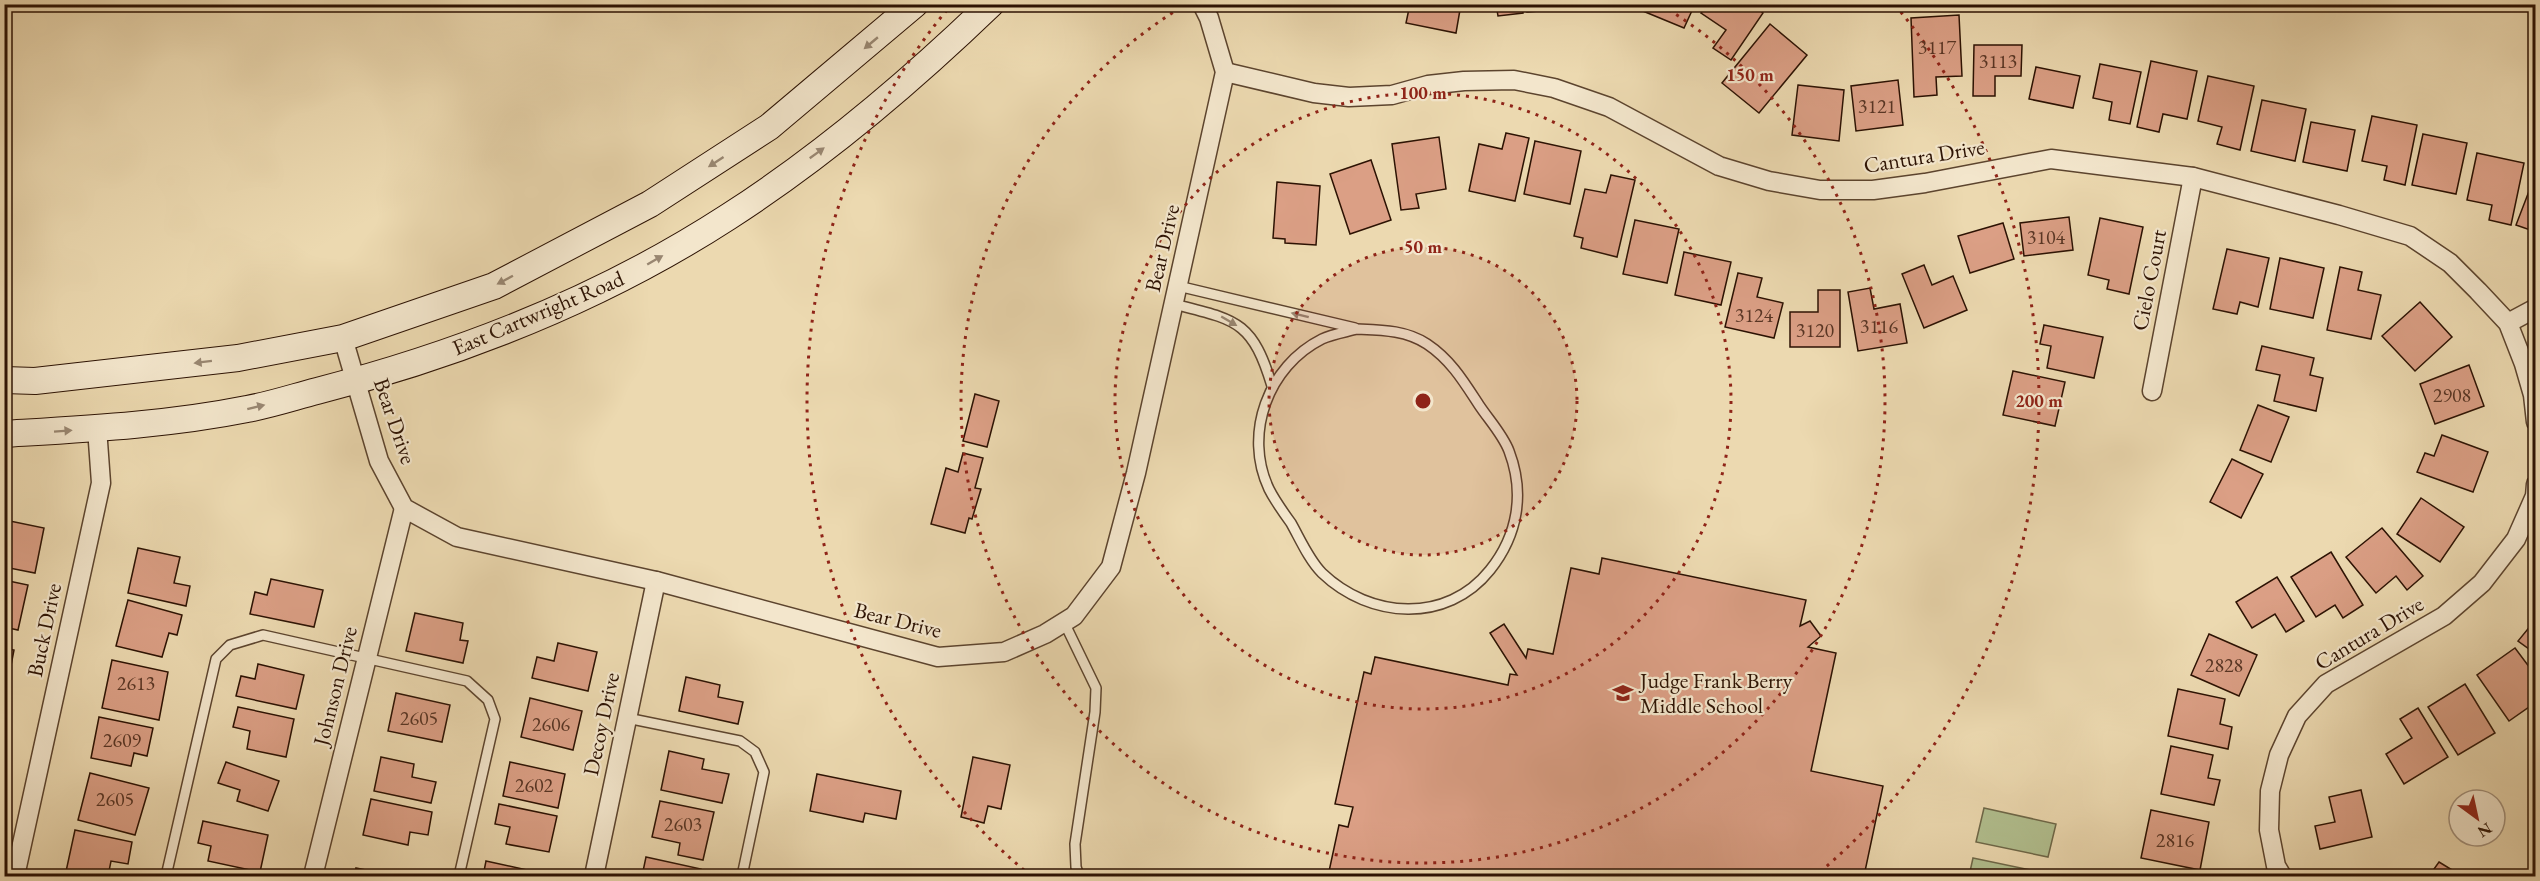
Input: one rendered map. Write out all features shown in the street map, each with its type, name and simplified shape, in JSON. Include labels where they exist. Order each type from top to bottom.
[{"type":"main road","name":"East Cartwright Road","points":[[4,381],[35,381],[238,358],[343,338],[494,286],[650,204],[769,127],[915,4]]},
{"type":"main road","name":"East Cartwright Road","points":[[4,434],[97,428],[247,410],[411,365],[524,324],[627,276],[729,217],[842,136],[942,51],[991,4]]},
{"type":"street","points":[[1202,4],[1209,18],[1226,72]]},
{"type":"street","name":"Bear Drive","points":[[343,338],[379,461],[404,508],[457,537],[656,581],[938,657],[1004,652],[1045,634],[1074,616],[1111,567],[1136,473],[1226,72]]},
{"type":"street","name":"Cantura Drive","points":[[1226,72],[1314,93],[1349,97],[1392,95],[1428,85],[1464,81],[1514,80],[1554,88],[1609,107],[1719,166],[1769,181],[1820,190],[1873,190],[1925,183],[2050,159],[2193,177],[2410,236],[2450,263],[2508,322],[2533,396],[2535,422]]},
{"type":"street","name":"Cielo Court","points":[[2152,391],[2193,177]]},
{"type":"street","points":[[2508,322],[2535,308]]},
{"type":"street","name":"Buck Drive","points":[[15,876],[101,483],[97,428]]},
{"type":"street","name":"Cantura Drive","points":[[2282,876],[2276,866],[2269,830],[2270,791],[2279,755],[2297,716],[2326,684],[2445,616],[2482,583],[2516,539],[2535,496],[2535,484]]},
{"type":"street","name":"Johnson Drive","points":[[313,876],[404,508]]},
{"type":"street","name":"Decoy Drive","points":[[594,876],[656,581]]},
{"type":"lane","points":[[1176,295],[1357,329],[1392,330],[1426,343],[1453,365],[1508,449],[1518,483],[1516,519],[1504,553],[1481,581],[1451,600],[1417,609],[1381,608],[1348,594],[1320,571],[1269,488],[1258,455],[1260,419],[1272,386],[1293,358],[1323,338],[1357,329]]},
{"type":"lane","points":[[1176,295],[1226,318],[1245,332],[1257,344],[1272,386]]},
{"type":"lane","points":[[1064,622],[1096,688],[1095,712],[1075,844],[1076,867],[1079,876]]},
{"type":"lane","points":[[166,876],[216,659],[230,645],[263,635],[467,681],[488,700],[495,719],[459,876]]},
{"type":"lane","points":[[627,718],[740,741],[755,752],[764,772],[742,876]]},
{"type":"green space","points":[[1984,808],[2056,824],[2048,857],[1976,842]]},
{"type":"green space","points":[[1973,858],[2045,873],[2044,876],[1969,876]]},
{"type":"building","points":[[1410,4],[1461,4],[1456,33],[1406,23]]},
{"type":"building","points":[[1496,4],[1522,4],[1523,13],[1498,16]]},
{"type":"building","points":[[1526,4],[1551,4],[1552,10],[1527,12]]},
{"type":"building","points":[[1583,4],[1608,4],[1608,8],[1583,7]]},
{"type":"building","points":[[1640,4],[1695,4],[1684,28],[1638,9]]},
{"type":"building","points":[[1707,4],[1751,4],[1763,13],[1731,60],[1713,48],[1726,30],[1701,13]]},
{"type":"building","points":[[1959,15],[1962,76],[1936,77],[1937,95],[1914,97],[1911,18]]},
{"type":"building","points":[[1770,24],[1807,55],[1759,113],[1722,83]]},
{"type":"building","points":[[1974,45],[2022,45],[2021,76],[1995,76],[1995,96],[1973,96]]},
{"type":"building","points":[[2151,61],[2197,71],[2187,119],[2163,114],[2159,132],[2137,127]]},
{"type":"building","points":[[2100,64],[2141,72],[2130,124],[2109,120],[2112,102],[2093,98]]},
{"type":"building","points":[[2036,67],[2080,76],[2073,108],[2029,99]]},
{"type":"building","points":[[2208,76],[2254,86],[2240,150],[2217,144],[2222,127],[2198,121]]},
{"type":"building","points":[[1898,80],[1903,125],[1856,131],[1851,86]]},
{"type":"building","points":[[1798,85],[1844,90],[1839,141],[1792,135]]},
{"type":"building","points":[[2262,100],[2306,109],[2295,161],[2251,151]]},
{"type":"building","points":[[2372,116],[2417,125],[2405,185],[2384,180],[2387,166],[2362,161]]},
{"type":"building","points":[[2311,122],[2355,130],[2347,171],[2303,162]]},
{"type":"building","points":[[1506,133],[1529,138],[1515,201],[1469,191],[1479,144],[1502,149]]},
{"type":"building","points":[[2423,134],[2467,143],[2456,194],[2412,185]]},
{"type":"building","points":[[1439,137],[1446,189],[1416,194],[1419,208],[1401,210],[1392,144]]},
{"type":"building","points":[[1535,141],[1581,151],[1570,204],[1524,194]]},
{"type":"building","points":[[2477,153],[2524,163],[2511,225],[2489,220],[2492,205],[2467,200]]},
{"type":"building","points":[[1371,160],[1391,220],[1350,234],[1330,174]]},
{"type":"building","points":[[2536,173],[2536,232],[2516,225]]},
{"type":"building","points":[[1611,175],[1635,180],[1617,257],[1581,248],[1583,238],[1574,236],[1585,189],[1606,193]]},
{"type":"building","points":[[1277,182],[1320,186],[1316,245],[1285,243],[1285,239],[1273,238]]},
{"type":"building","points":[[2069,217],[2073,250],[2024,256],[2020,223]]},
{"type":"building","points":[[2100,218],[2143,227],[2129,294],[2107,289],[2109,280],[2088,275]]},
{"type":"building","points":[[1635,220],[1679,229],[1667,283],[1623,274]]},
{"type":"building","points":[[2003,223],[2014,259],[1970,273],[1958,236]]},
{"type":"building","points":[[2227,249],[2269,258],[2258,307],[2240,302],[2237,314],[2213,309]]},
{"type":"building","points":[[1684,252],[1731,262],[1721,305],[1675,295]]},
{"type":"building","points":[[2280,258],[2324,268],[2313,318],[2270,309]]},
{"type":"building","points":[[1924,265],[1932,285],[1953,276],[1967,310],[1924,328],[1902,274]]},
{"type":"building","points":[[2340,267],[2362,272],[2358,290],[2381,295],[2371,339],[2327,330]]},
{"type":"building","points":[[1738,273],[1762,278],[1757,297],[1783,303],[1774,338],[1725,327]]},
{"type":"building","points":[[1870,288],[1874,309],[1900,304],[1907,343],[1858,351],[1848,292]]},
{"type":"building","points":[[1818,290],[1840,290],[1840,347],[1790,347],[1790,312],[1818,312]]},
{"type":"building","points":[[2420,302],[2452,337],[2415,371],[2382,336]]},
{"type":"building","points":[[2044,325],[2103,337],[2094,378],[2047,368],[2051,346],[2040,344]]},
{"type":"building","points":[[2262,346],[2314,358],[2310,375],[2323,378],[2316,411],[2274,401],[2280,375],[2256,370]]},
{"type":"building","points":[[2469,365],[2484,406],[2435,424],[2420,384]]},
{"type":"building","points":[[2013,371],[2065,382],[2055,426],[2003,415]]},
{"type":"building","points":[[975,394],[999,401],[987,447],[963,441]]},
{"type":"building","points":[[2258,405],[2289,417],[2271,462],[2240,450]]},
{"type":"building","points":[[2442,435],[2488,452],[2473,492],[2417,472],[2425,453],[2434,456]]},
{"type":"building","points":[[963,453],[983,458],[975,488],[981,489],[965,533],[931,524],[946,468],[958,472]]},
{"type":"building","points":[[2232,459],[2263,474],[2241,518],[2210,502]]},
{"type":"building","points":[[2421,498],[2464,527],[2440,562],[2397,534]]},
{"type":"building","points":[[5,520],[44,528],[35,573],[4,567]]},
{"type":"building","points":[[2382,528],[2423,576],[2407,590],[2396,576],[2376,593],[2346,557]]},
{"type":"building","points":[[138,548],[180,557],[174,583],[190,586],[186,606],[128,593]]},
{"type":"building","points":[[2331,552],[2363,605],[2343,618],[2335,605],[2316,617],[2291,577]]},
{"type":"building","points":[[1602,558],[1806,600],[1800,626],[1810,621],[1821,636],[1808,647],[1836,653],[1811,771],[1883,786],[1864,876],[1683,876],[1672,874],[1671,876],[1328,876],[1339,825],[1348,827],[1353,807],[1335,804],[1364,672],[1371,674],[1375,657],[1508,685],[1510,674],[1517,675],[1490,633],[1504,624],[1526,658],[1528,649],[1553,654],[1571,568],[1599,574]]},
{"type":"building","points":[[2277,577],[2304,621],[2286,632],[2275,614],[2252,628],[2236,602]]},
{"type":"building","points":[[271,579],[323,590],[314,627],[250,614],[255,592],[267,595]]},
{"type":"building","points":[[4,580],[28,585],[18,630],[4,627]]},
{"type":"building","points":[[128,600],[182,615],[177,635],[169,633],[162,657],[116,646]]},
{"type":"building","points":[[415,613],[463,623],[460,640],[468,641],[463,663],[406,651]]},
{"type":"building","points":[[2536,619],[2536,654],[2518,641]]},
{"type":"building","points":[[2209,634],[2257,655],[2239,696],[2191,675]]},
{"type":"building","points":[[558,643],[597,652],[588,691],[532,678],[537,657],[554,661]]},
{"type":"building","points":[[4,648],[14,650],[6,691],[4,691]]},
{"type":"building","points":[[2515,648],[2536,676],[2536,702],[2509,721],[2477,675]]},
{"type":"building","points":[[112,660],[168,672],[159,720],[102,708]]},
{"type":"building","points":[[258,664],[304,675],[296,709],[236,696],[241,676],[255,679]]},
{"type":"building","points":[[686,677],[720,685],[718,697],[743,702],[738,724],[679,711]]},
{"type":"building","points":[[2465,684],[2495,733],[2458,755],[2428,707]]},
{"type":"building","points":[[2178,689],[2225,699],[2220,724],[2232,727],[2228,749],[2168,736]]},
{"type":"building","points":[[396,693],[450,705],[442,742],[388,731]]},
{"type":"building","points":[[530,698],[582,711],[573,750],[521,737]]},
{"type":"building","points":[[238,707],[294,719],[286,757],[247,749],[250,731],[233,727]]},
{"type":"building","points":[[2418,708],[2448,757],[2404,784],[2386,754],[2412,738],[2400,719]]},
{"type":"building","points":[[99,717],[153,728],[147,756],[134,753],[131,766],[91,758]]},
{"type":"building","points":[[2171,746],[2213,755],[2208,778],[2220,780],[2214,805],[2161,794]]},
{"type":"building","points":[[669,751],[704,759],[702,769],[729,774],[722,803],[661,790]]},
{"type":"building","points":[[381,757],[414,764],[412,777],[436,782],[431,803],[374,791]]},
{"type":"building","points":[[973,757],[1010,765],[1001,809],[988,806],[984,823],[961,817]]},
{"type":"building","points":[[226,762],[279,781],[268,811],[237,801],[240,790],[218,783]]},
{"type":"building","points":[[510,762],[565,774],[558,808],[503,796]]},
{"type":"building","points":[[90,773],[149,788],[135,835],[78,820]]},
{"type":"building","points":[[817,774],[901,791],[896,819],[865,813],[863,822],[810,811]]},
{"type":"building","points":[[2361,790],[2372,837],[2320,849],[2315,826],[2335,822],[2329,797]]},
{"type":"building","points":[[371,799],[432,812],[428,835],[410,832],[408,845],[363,835]]},
{"type":"building","points":[[660,801],[714,812],[703,860],[678,855],[680,843],[652,837]]},
{"type":"building","points":[[499,804],[557,816],[549,852],[506,844],[510,827],[495,824]]},
{"type":"building","points":[[2151,810],[2209,822],[2200,870],[2141,858]]},
{"type":"building","points":[[203,821],[268,835],[260,872],[208,861],[211,846],[198,843]]},
{"type":"building","points":[[75,830],[132,842],[128,864],[111,861],[108,876],[65,876]]},
{"type":"building","points":[[646,857],[701,869],[700,876],[642,876]]},
{"type":"building","points":[[486,861],[545,874],[544,876],[483,876]]},
{"type":"building","points":[[2439,862],[2462,876],[2429,876]]},
{"type":"building","points":[[356,868],[396,876],[354,876]]},
{"type":"building","points":[[2176,874],[2176,876],[2143,876],[2143,875]]},
{"type":"place","name":"Judge Frank Berry Middle School","points":[[1623,693]]}]
